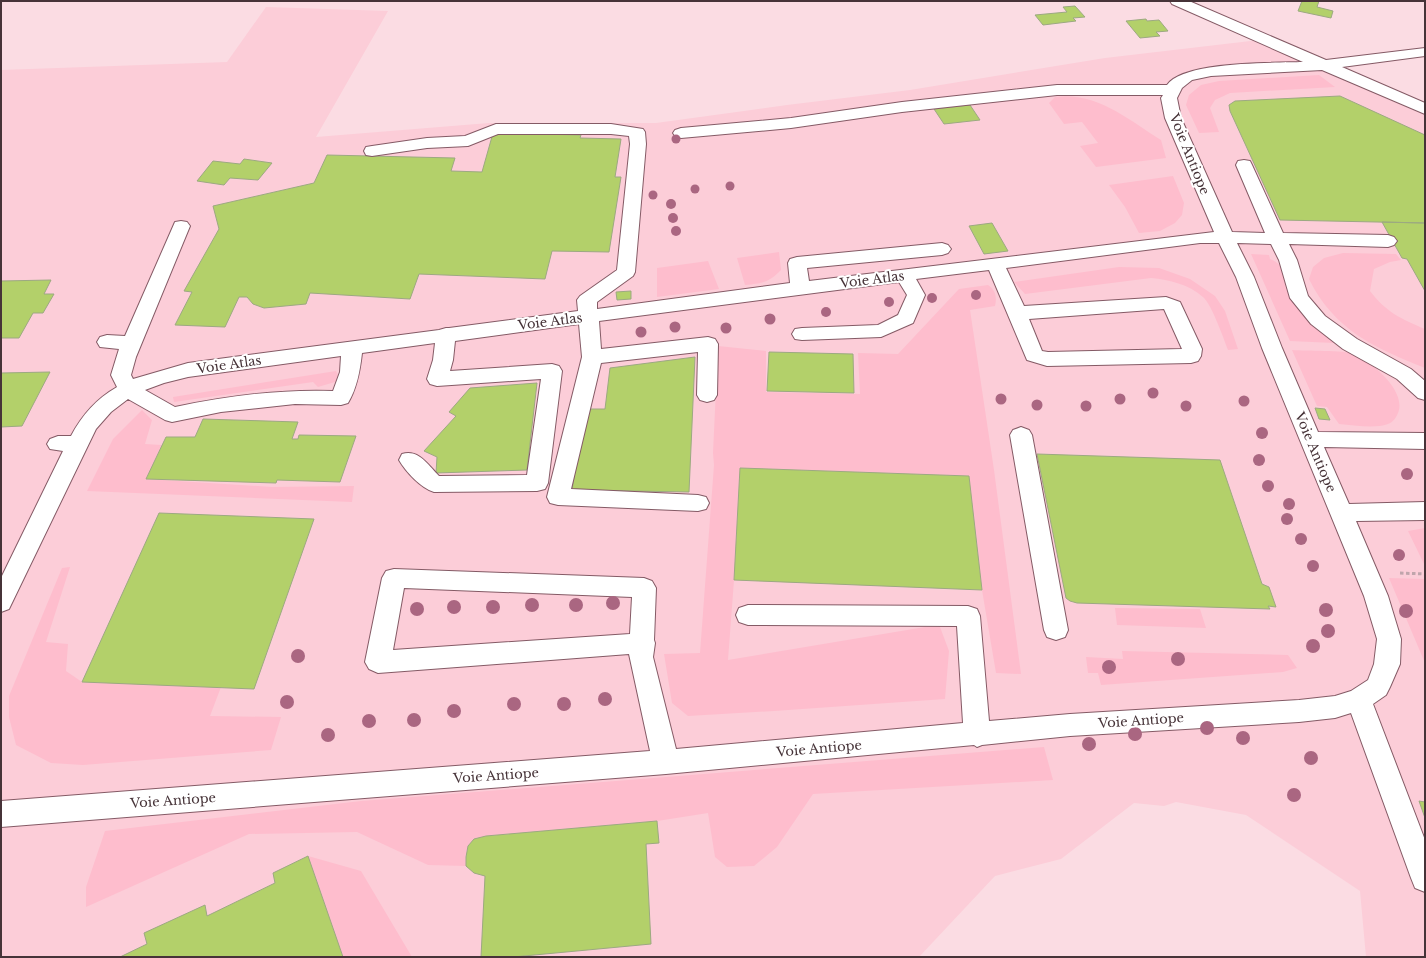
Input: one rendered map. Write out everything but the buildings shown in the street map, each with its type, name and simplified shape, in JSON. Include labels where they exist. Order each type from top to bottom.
[{"type":"street","points":[[1177,1],[1425,109]]},
{"type":"street","points":[[681,133],[792,123],[902,107],[1057,90],[1173,90],[1175,85],[1187,77],[1211,71],[1324,65],[1425,52]]},
{"type":"street","name":"Voie Antiope","points":[[1,814],[666,762],[708,757],[977,735],[1078,724],[1328,708],[1359,700],[1377,687],[1387,664],[1389,639],[1376,596],[1312,440],[1272,348],[1245,277],[1225,237],[1173,118],[1169,98],[1173,90]]},
{"type":"street","points":[[372,151],[427,143],[468,142],[496,129],[611,129],[637,132],[638,144],[626,272],[587,300],[592,357],[558,497],[698,503]]},
{"type":"street","points":[[1244,165],[1266,217],[1288,260],[1290,272],[1299,298],[1318,320],[1350,344],[1404,374],[1425,393]]},
{"type":"street","points":[[181,226],[132,343],[121,375],[128,389],[172,415],[221,405],[287,398],[341,398],[350,372],[352,348]]},
{"type":"street","name":"Voie Atlas","points":[[1,602],[87,424],[108,402],[128,389],[157,377],[188,370],[446,334],[1200,238],[1225,237],[1277,240],[1388,242]]},
{"type":"street","points":[[800,288],[798,263],[942,249]]},
{"type":"street","points":[[995,263],[1011,296],[1034,355],[1047,359],[1191,356],[1192,349],[1173,306],[1166,303],[1018,313]]},
{"type":"street","points":[[802,334],[881,331],[906,319],[916,295],[904,275]]},
{"type":"street","points":[[410,460],[434,484],[537,483],[552,371],[437,379],[443,360],[446,334]]},
{"type":"street","points":[[107,342],[132,343]]},
{"type":"street","points":[[592,357],[708,344],[708,395]]},
{"type":"street","points":[[1021,435],[1056,630]]},
{"type":"street","points":[[1312,440],[1425,441]]},
{"type":"street","points":[[58,444],[78,443]]},
{"type":"street","points":[[1341,513],[1425,511]]},
{"type":"street","points":[[643,643],[378,662],[394,578],[644,588],[643,643],[642,657],[666,762]]},
{"type":"street","points":[[748,615],[968,616],[977,735]]},
{"type":"street","points":[[1359,700],[1425,878]]},
{"type":"shaded area","points":[[266,7],[388,11],[316,137],[489,123],[656,123],[910,90],[1105,58],[1259,40],[1291,57],[1425,115],[1425,957],[1366,957],[1360,891],[1246,815],[1176,802],[1164,806],[1134,803],[1061,859],[995,876],[919,957],[1,957],[1,70],[227,62]]},
{"type":"shaded area","points":[[1319,75],[1335,87],[1230,93],[1215,100],[1210,108],[1219,132],[1199,133],[1186,105],[1189,95],[1201,85],[1219,81]]},
{"type":"shaded area","points":[[1070,96],[1084,98],[1124,116],[1161,140],[1166,158],[1096,167],[1080,146],[1098,143],[1082,122],[1064,124],[1049,103],[1055,97]]},
{"type":"shaded area","points":[[1173,176],[1184,203],[1182,215],[1175,223],[1160,231],[1139,233],[1125,207],[1109,185]]},
{"type":"shaded area","points":[[779,252],[781,270],[765,282],[745,285],[737,258]]},
{"type":"shaded area","points":[[1343,253],[1396,254],[1401,260],[1390,262],[1374,269],[1370,291],[1388,310],[1425,329],[1425,368],[1389,353],[1358,335],[1331,312],[1319,297],[1309,279],[1313,267],[1324,258]]},
{"type":"shaded area","points":[[1251,254],[1269,255],[1270,259],[1280,266],[1284,274],[1286,289],[1293,302],[1310,321],[1334,343],[1290,341]]},
{"type":"shaded area","points":[[708,261],[719,289],[657,297],[657,268]]},
{"type":"shaded area","points":[[1119,267],[1159,268],[1190,279],[1215,296],[1225,311],[1238,349],[1228,350],[1214,314],[1203,297],[1178,283],[1151,278],[1025,294],[1014,282]]},
{"type":"shaded area","points":[[988,285],[993,289],[995,294],[995,306],[970,310],[994,470],[1021,674],[996,673],[982,590],[968,476],[741,468],[728,660],[925,627],[940,627],[949,651],[945,699],[688,716],[672,703],[664,654],[700,653],[714,465],[713,453],[718,346],[766,351],[766,392],[860,394],[858,353],[898,354],[959,289]]},
{"type":"shaded area","points":[[1292,350],[1342,352],[1354,354],[1361,358],[1378,370],[1393,387],[1399,404],[1398,413],[1395,418],[1388,424],[1377,426],[1339,424],[1327,407],[1317,406]]},
{"type":"shaded area","points":[[336,371],[339,377],[335,382],[318,387],[313,382],[174,402],[173,397]]},
{"type":"shaded area","points":[[142,410],[152,420],[145,444],[162,445],[147,479],[272,487],[354,486],[352,502],[87,491],[113,439]]},
{"type":"shaded area","points":[[1425,528],[1425,566],[1408,531]]},
{"type":"shaded area","points":[[70,567],[46,642],[68,644],[66,671],[82,682],[221,687],[210,716],[281,717],[271,750],[83,765],[51,763],[16,745],[9,717],[9,696],[62,568]]},
{"type":"shaded area","points":[[1389,578],[1425,579],[1425,663]]},
{"type":"shaded area","points":[[1115,608],[1200,609],[1206,628],[1117,625]]},
{"type":"shaded area","points":[[1122,651],[1288,655],[1297,668],[1283,672],[1101,685],[1098,673],[1088,673],[1086,657],[1123,659]]},
{"type":"shaded area","points":[[1044,747],[1053,780],[813,794],[777,847],[754,866],[727,867],[715,857],[708,813],[657,821],[486,836],[471,843],[469,846],[466,854],[466,866],[428,865],[357,832],[249,834],[86,907],[86,887],[105,831],[361,801]]},
{"type":"shaded area","points":[[308,856],[361,871],[412,957],[343,957]]}]
